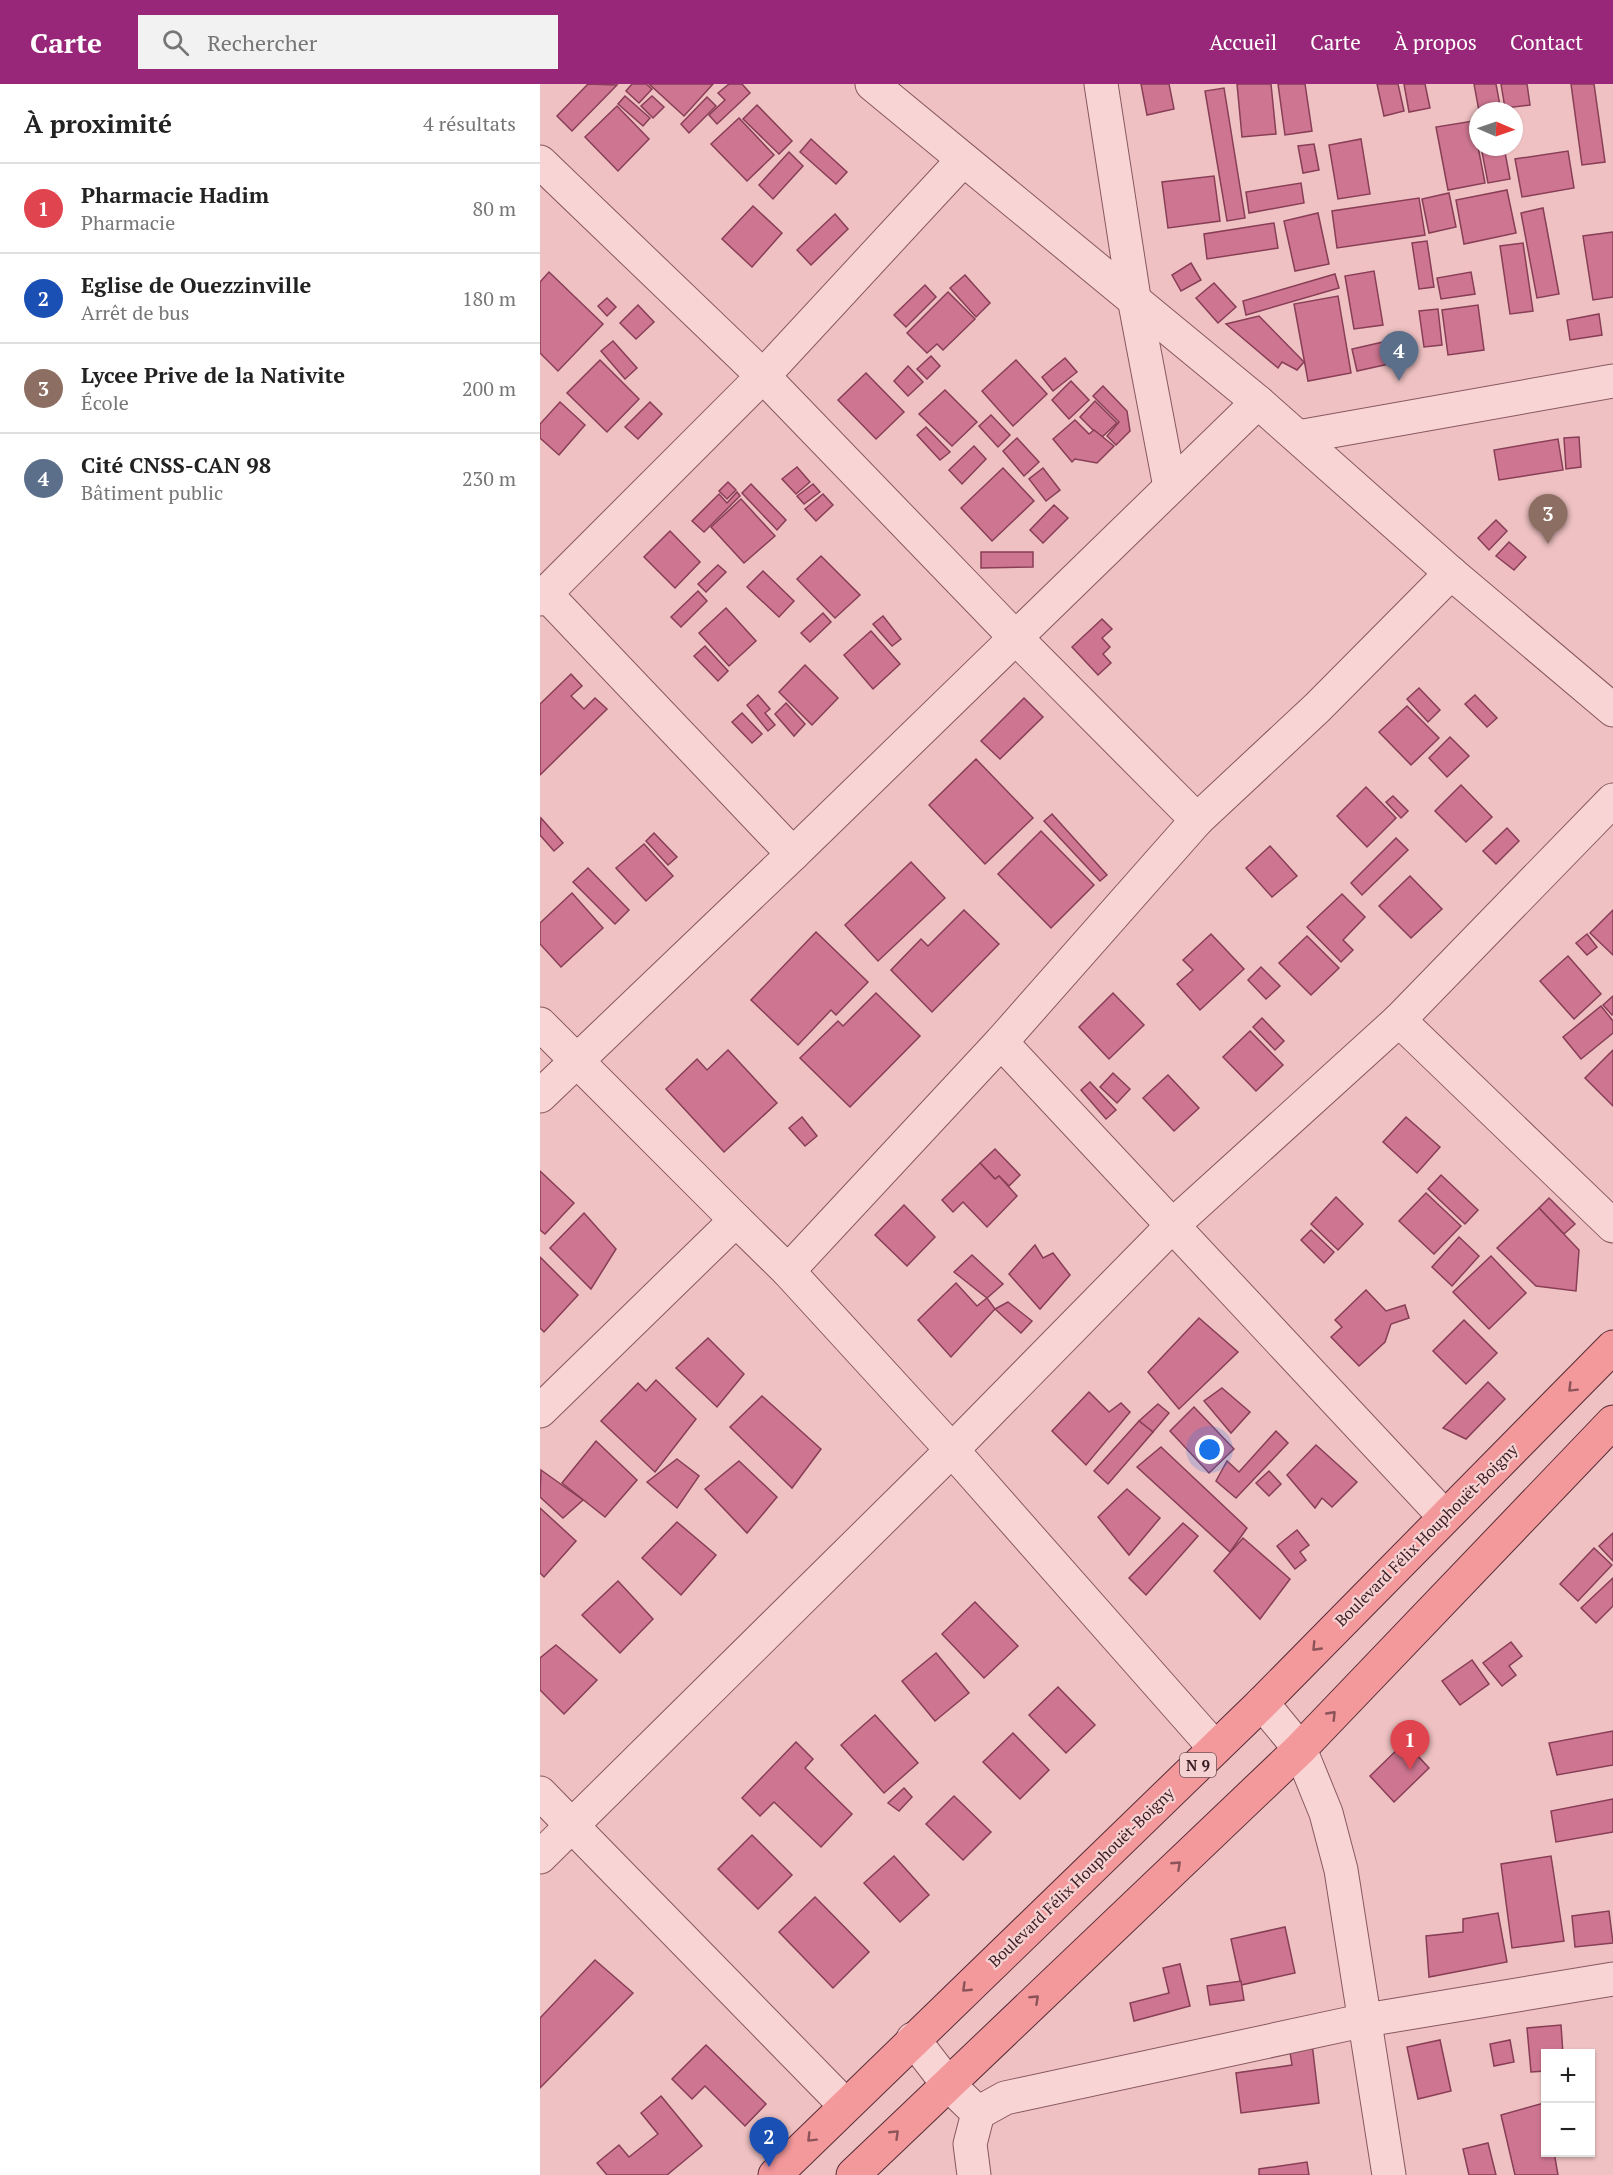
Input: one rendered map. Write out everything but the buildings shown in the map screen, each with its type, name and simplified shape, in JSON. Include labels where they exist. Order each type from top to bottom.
[{"type":"main road","name":"Boulevard Félix Houphouët-Boigny","points":[[775,2175],[844,2105],[1262,1703],[1613,1347]]},
{"type":"main road","points":[[853,2175],[1300,1749],[1613,1422]]},
{"type":"street","points":[[872,84],[1258,402],[1451,573],[1613,710]]},
{"type":"street","points":[[1101,84],[1134,298],[1170,487]]},
{"type":"street","points":[[793,855],[543,596],[763,376],[963,160]]},
{"type":"street","points":[[540,162],[763,376],[1015,637],[1197,820]]},
{"type":"street","points":[[1298,436],[1613,381]]},
{"type":"street","points":[[540,1096],[793,855],[1258,402]]},
{"type":"street","points":[[788,1270],[1001,1042],[1197,820],[1317,708],[1451,573]]},
{"type":"street","points":[[540,1857],[952,1450],[1173,1225],[1400,1020],[1613,800]]},
{"type":"street","points":[[1400,1020],[1613,1226]]},
{"type":"street","points":[[540,1024],[788,1270],[952,1450],[1215,1748]]},
{"type":"street","points":[[1001,1042],[1444,1516]]},
{"type":"street","points":[[540,1411],[736,1220]]},
{"type":"street","points":[[1262,1703],[1300,1749],[1326,1813],[1341,1870],[1389,2175]]},
{"type":"street","points":[[540,1793],[844,2105]]},
{"type":"street","points":[[974,2175],[969,2144],[978,2113],[1005,2098],[1366,2020],[1613,1979]]},
{"type":"street","points":[[913,2039],[947,2083],[978,2113]]},
{"type":"place","name":"Cité CNSS-CAN 98","points":[[1399,381]]},
{"type":"place","name":"Lycee Prive de la Nativite","points":[[1548,544]]},
{"type":"place","name":"Pharmacie Hadim","points":[[1410,1770]]},
{"type":"place","name":"Eglise de Ouezzinville","points":[[769,2167]]}]
